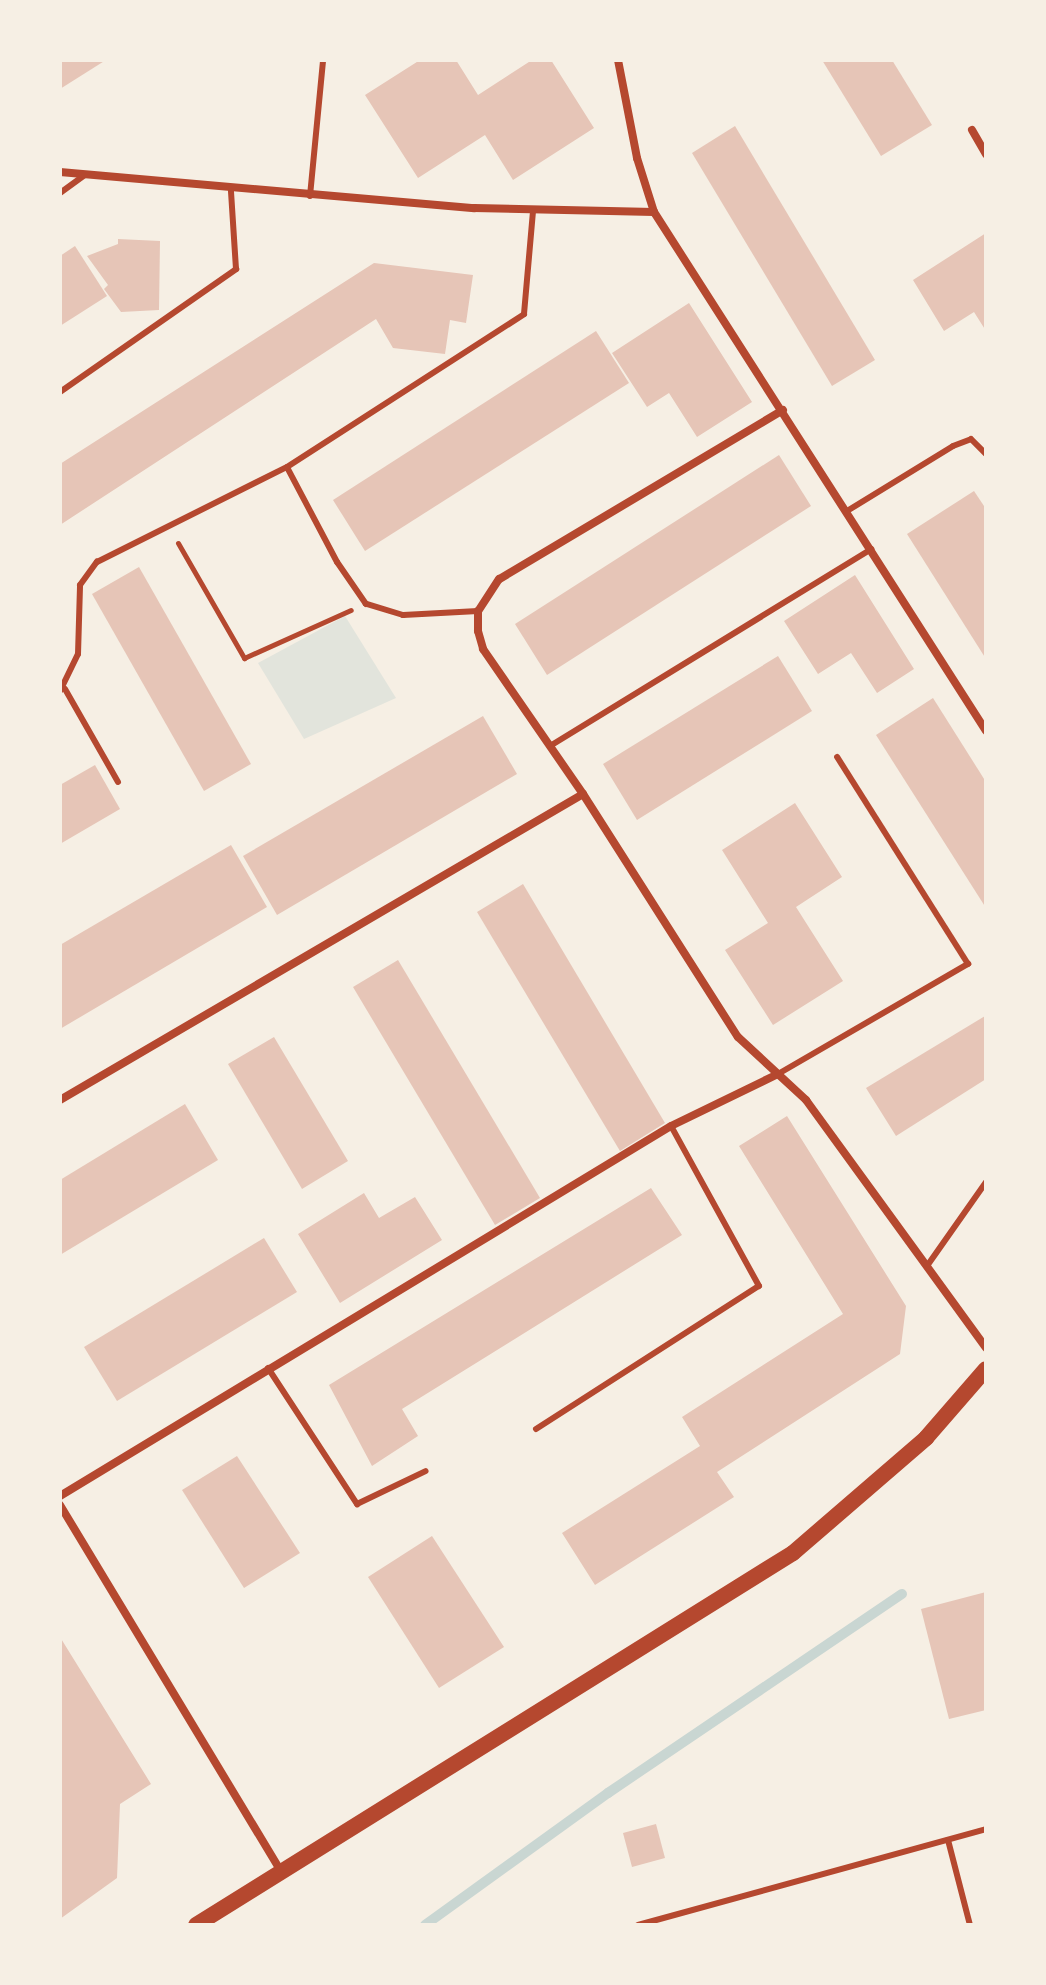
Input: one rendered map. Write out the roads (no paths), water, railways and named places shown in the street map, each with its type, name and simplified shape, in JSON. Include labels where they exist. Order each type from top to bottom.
[{"type":"main road","points":[[196,1925],[793,1553],[926,1438],[984,1376]]},
{"type":"street","points":[[618,60],[637,158],[654,212],[986,731]]},
{"type":"street","points":[[972,130],[986,154]]},
{"type":"street","points":[[60,172],[231,191],[533,212],[654,212]]},
{"type":"street","points":[[783,410],[499,579],[478,611],[483,649],[583,794],[738,1037],[806,1100],[986,1348]]},
{"type":"street","points":[[60,1100],[583,794]]},
{"type":"street","points":[[60,1496],[671,1126],[778,1074]]},
{"type":"street","points":[[60,1505],[281,1872]]},
{"type":"lane","points":[[310,196],[323,60]]},
{"type":"lane","points":[[60,193],[85,175]]},
{"type":"lane","points":[[60,392],[236,269],[231,191]]},
{"type":"lane","points":[[118,782],[62,690],[78,654],[80,585],[97,562],[287,467],[524,314],[533,212]]},
{"type":"lane","points":[[847,511],[919,464],[971,439],[986,454]]},
{"type":"lane","points":[[287,467],[337,562],[366,604],[403,615],[478,611]]},
{"type":"lane","points":[[550,746],[871,549]]},
{"type":"lane","points":[[778,1074],[968,964],[837,757]]},
{"type":"lane","points":[[536,1429],[759,1286],[671,1126]]},
{"type":"lane","points":[[927,1266],[986,1182]]},
{"type":"lane","points":[[268,1368],[357,1504],[426,1471]]},
{"type":"lane","points":[[638,1925],[986,1829]]},
{"type":"lane","points":[[948,1840],[970,1925]]},
{"type":"waterway","points":[[425,1925],[608,1793],[902,1594]]}]
